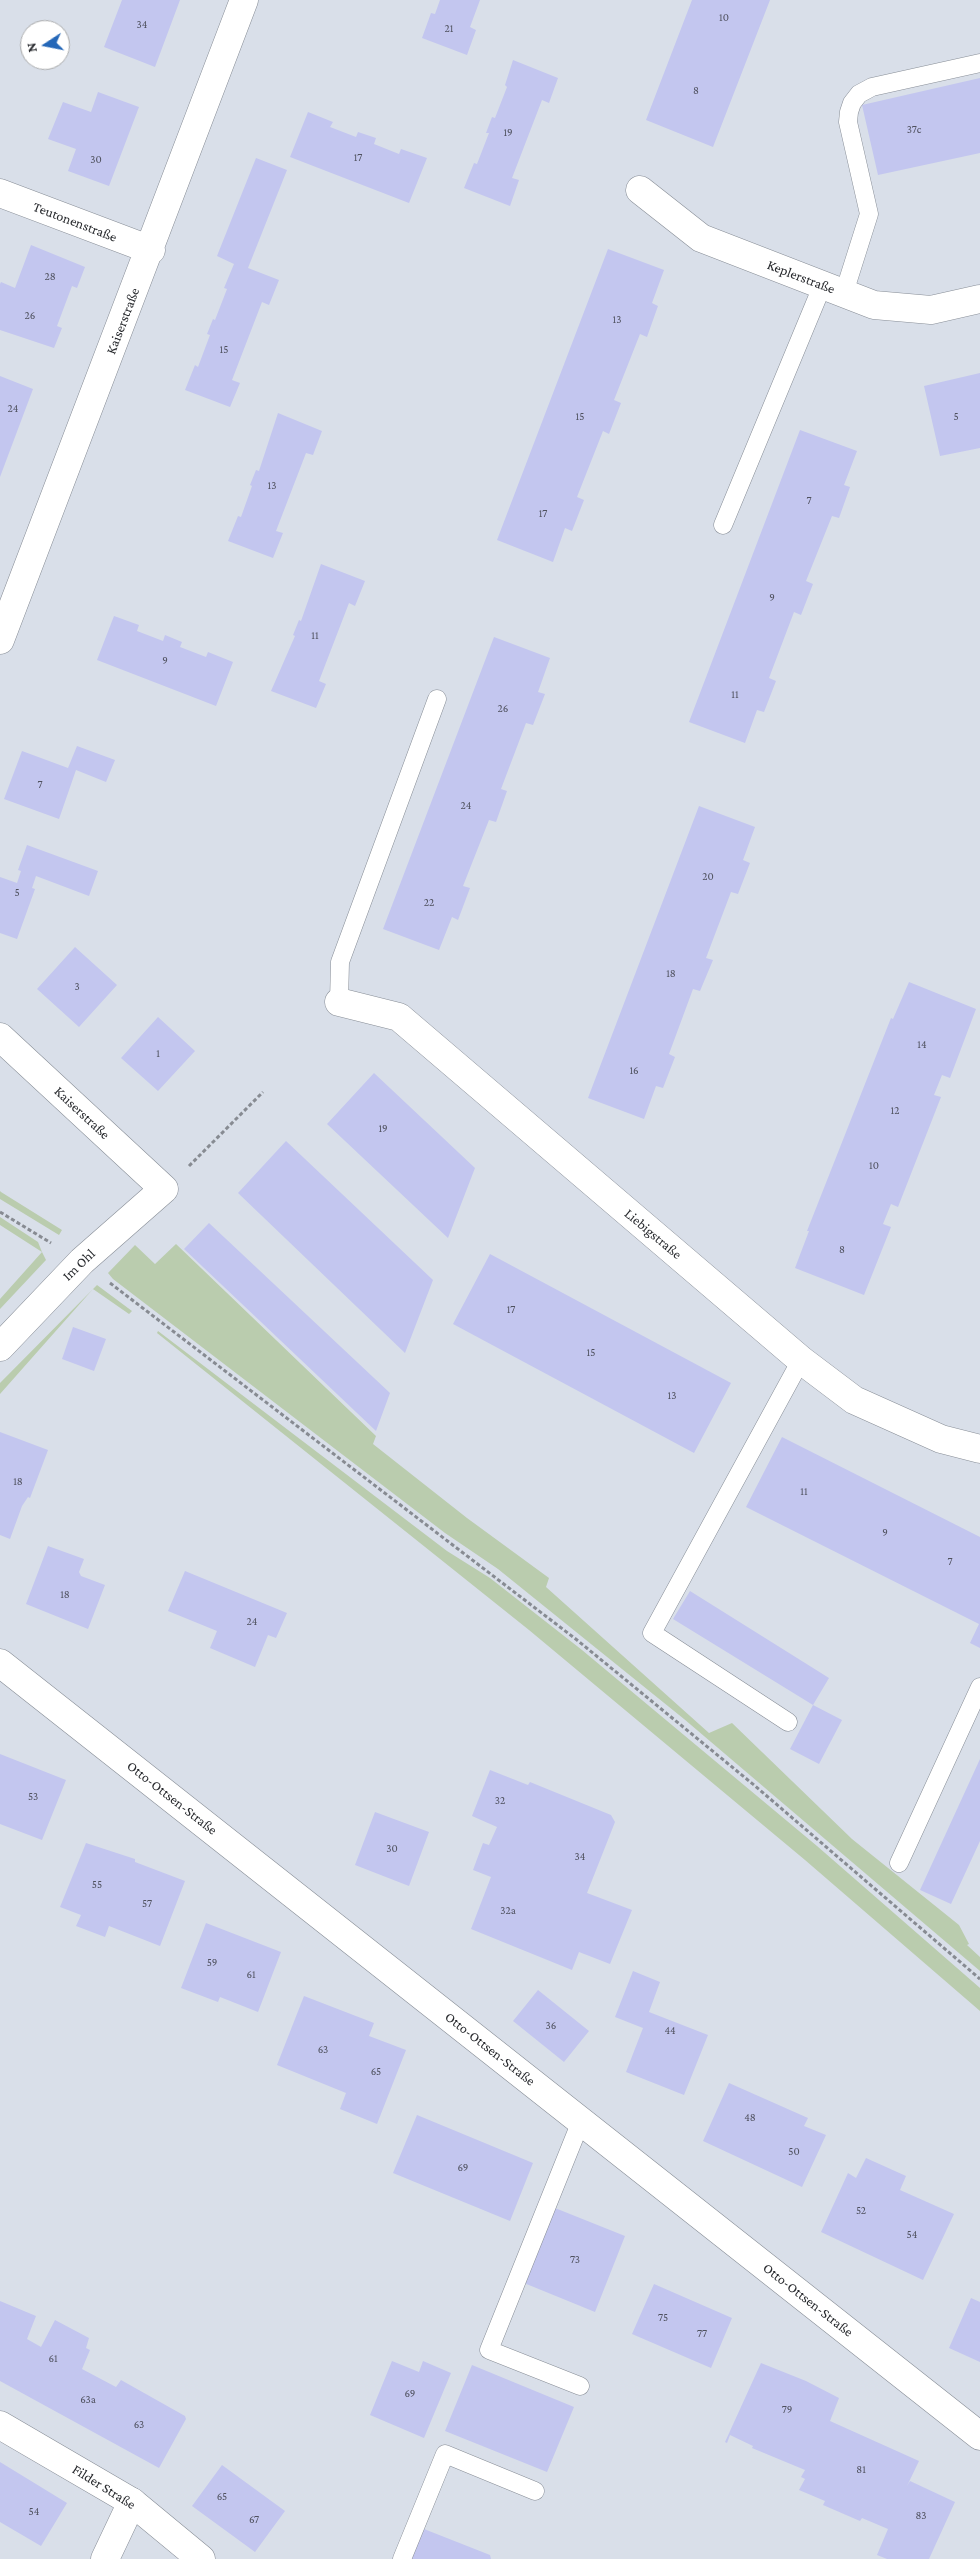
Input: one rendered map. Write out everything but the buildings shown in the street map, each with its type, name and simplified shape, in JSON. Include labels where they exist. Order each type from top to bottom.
[{"type":"street","name":"Kaiserstraße","points":[[0,640],[151,250],[244,0]]},
{"type":"street","name":"Keplerstraße","points":[[640,190],[701,238],[874,305],[932,310],[980,299]]},
{"type":"street","name":"Teutonenstraße","points":[[0,193],[151,250]]},
{"type":"street","name":"Liebigstraße","points":[[339,1002],[399,1017],[801,1360],[854,1400],[941,1439],[980,1449]]},
{"type":"street","name":"Kaiserstraße","points":[[0,1037],[164,1189]]},
{"type":"street","name":"Im Ohl","points":[[0,1347],[82,1261],[164,1189]]},
{"type":"street","name":"Otto-Ottsen-Straße","points":[[0,1663],[980,2436]]},
{"type":"street","name":"Filder Straße","points":[[0,2425],[132,2502],[201,2559]]},
{"type":"street","points":[[105,2559],[132,2502]]},
{"type":"lane","points":[[723,525],[869,214],[848,122],[852,103],[859,94],[872,87],[980,63]]},
{"type":"lane","points":[[339,1002],[340,962],[438,699]]},
{"type":"lane","points":[[788,1722],[652,1633],[801,1360]]},
{"type":"lane","points":[[899,1863],[980,1687]]},
{"type":"lane","points":[[580,2386],[489,2350],[581,2121]]},
{"type":"lane","points":[[402,2559],[445,2454],[535,2491]]},
{"type":"path","points":[[186,1168],[262,1092]]},
{"type":"path","points":[[0,1212],[82,1261],[234,1380],[577,1640],[762,1792],[980,1979]]},
{"type":"green space","points":[[0,1191],[62,1230],[59,1235],[0,1199]]},
{"type":"green space","points":[[0,1217],[38,1242],[42,1252],[0,1225]]},
{"type":"green space","points":[[176,1244],[376,1436],[373,1444],[467,1518],[549,1578],[546,1587],[709,1733],[732,1723],[852,1839],[959,1925],[969,1944],[967,1945],[980,1957],[980,1971],[684,1719],[498,1569],[445,1533],[113,1279],[108,1273],[135,1245],[155,1264]]},
{"type":"green space","points":[[42,1252],[46,1260],[0,1309],[0,1299]]},
{"type":"green space","points":[[97,1285],[132,1311],[129,1314],[93,1289]]},
{"type":"green space","points":[[93,1289],[0,1394],[0,1383]]},
{"type":"green space","points":[[158,1331],[447,1551],[490,1578],[582,1650],[817,1846],[980,1988],[980,2011],[805,1860],[529,1630],[157,1333]]}]
